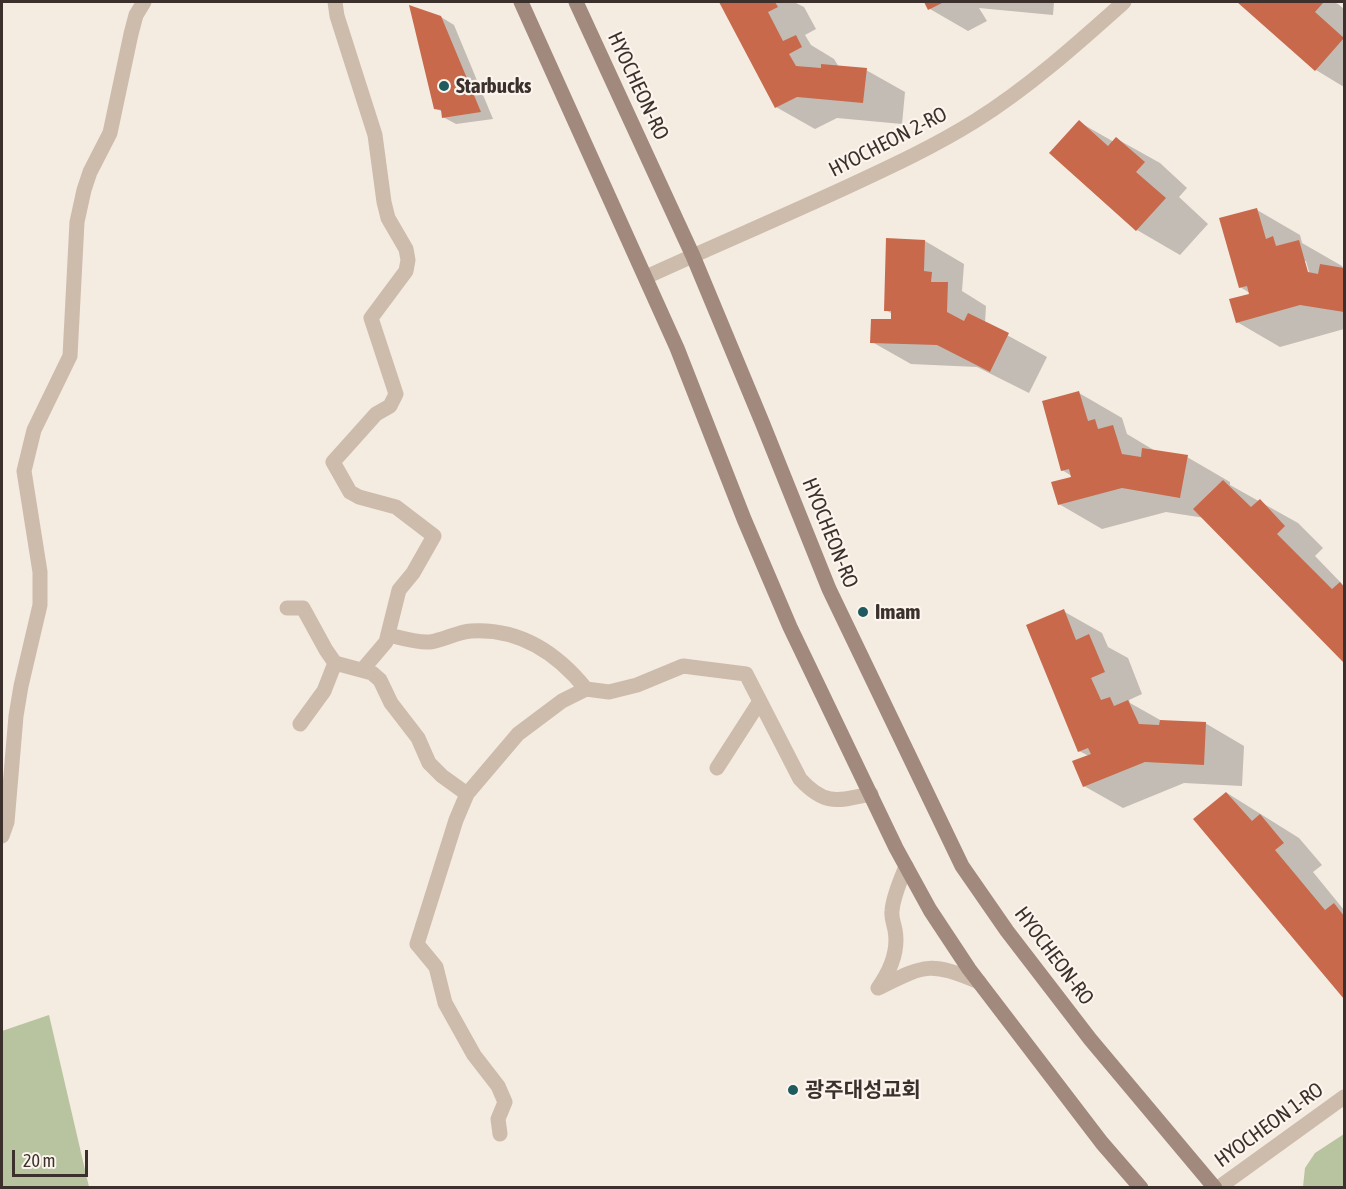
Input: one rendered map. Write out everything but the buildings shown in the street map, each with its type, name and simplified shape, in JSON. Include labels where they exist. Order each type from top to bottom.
[{"type":"main road","points":[[521,2],[646,277],[790,627],[906,866],[930,910],[979,982],[1102,1143],[1142,1188]]},
{"type":"main road","name":"HYOCHEON-RO","points":[[576,2],[693,256],[829,589],[962,866],[1007,931],[1090,1039],[1217,1188]]},
{"type":"street","points":[[2,836],[7,822],[20,696],[40,605],[40,572],[24,471],[34,430],[70,356],[77,222],[90,172],[110,133],[130,34],[136,15],[144,2]]},
{"type":"street","points":[[335,2],[337,16],[375,135],[388,218],[406,249],[408,260],[406,271],[371,318],[396,394],[390,406],[376,414],[333,462],[350,492],[359,497],[396,507],[434,536],[399,590],[389,635],[380,650],[363,669]]},
{"type":"street","name":"HYOCHEON 2-RO","points":[[646,277],[788,214],[939,142],[1006,100],[1124,2]]},
{"type":"street","points":[[287,608],[303,608],[335,663],[363,669],[380,680],[391,704],[418,738],[429,763],[442,776],[467,794]]},
{"type":"street","points":[[389,635],[429,642],[470,631],[494,632],[521,637],[543,647],[586,689]]},
{"type":"street","points":[[300,723],[324,691],[335,663]]},
{"type":"street","points":[[500,1134],[498,1119],[505,1102],[498,1086],[474,1055],[445,1003],[436,967],[417,944],[456,820],[467,794],[518,734],[562,701],[586,689],[609,692],[637,685],[683,666],[746,674],[800,779],[812,793],[825,799],[843,800],[870,794]]},
{"type":"street","points":[[717,768],[759,701]]},
{"type":"street","points":[[906,866],[891,914],[896,941],[894,953],[886,976],[878,988],[925,968],[952,971],[979,982]]},
{"type":"street","name":"HYOCHEON 1-RO","points":[[1217,1188],[1344,1097]]},
{"type":"green space","points":[[49,1015],[89,1187],[2,1187],[2,1031]]},
{"type":"green space","points":[[1344,1134],[1344,1187],[1303,1187],[1305,1168],[1315,1153]]},
{"type":"place","name":"Starbucks","points":[[444,86]]},
{"type":"place","name":"Imam","points":[[863,612]]},
{"type":"place","name":"광주대성교회","points":[[793,1090]]}]
